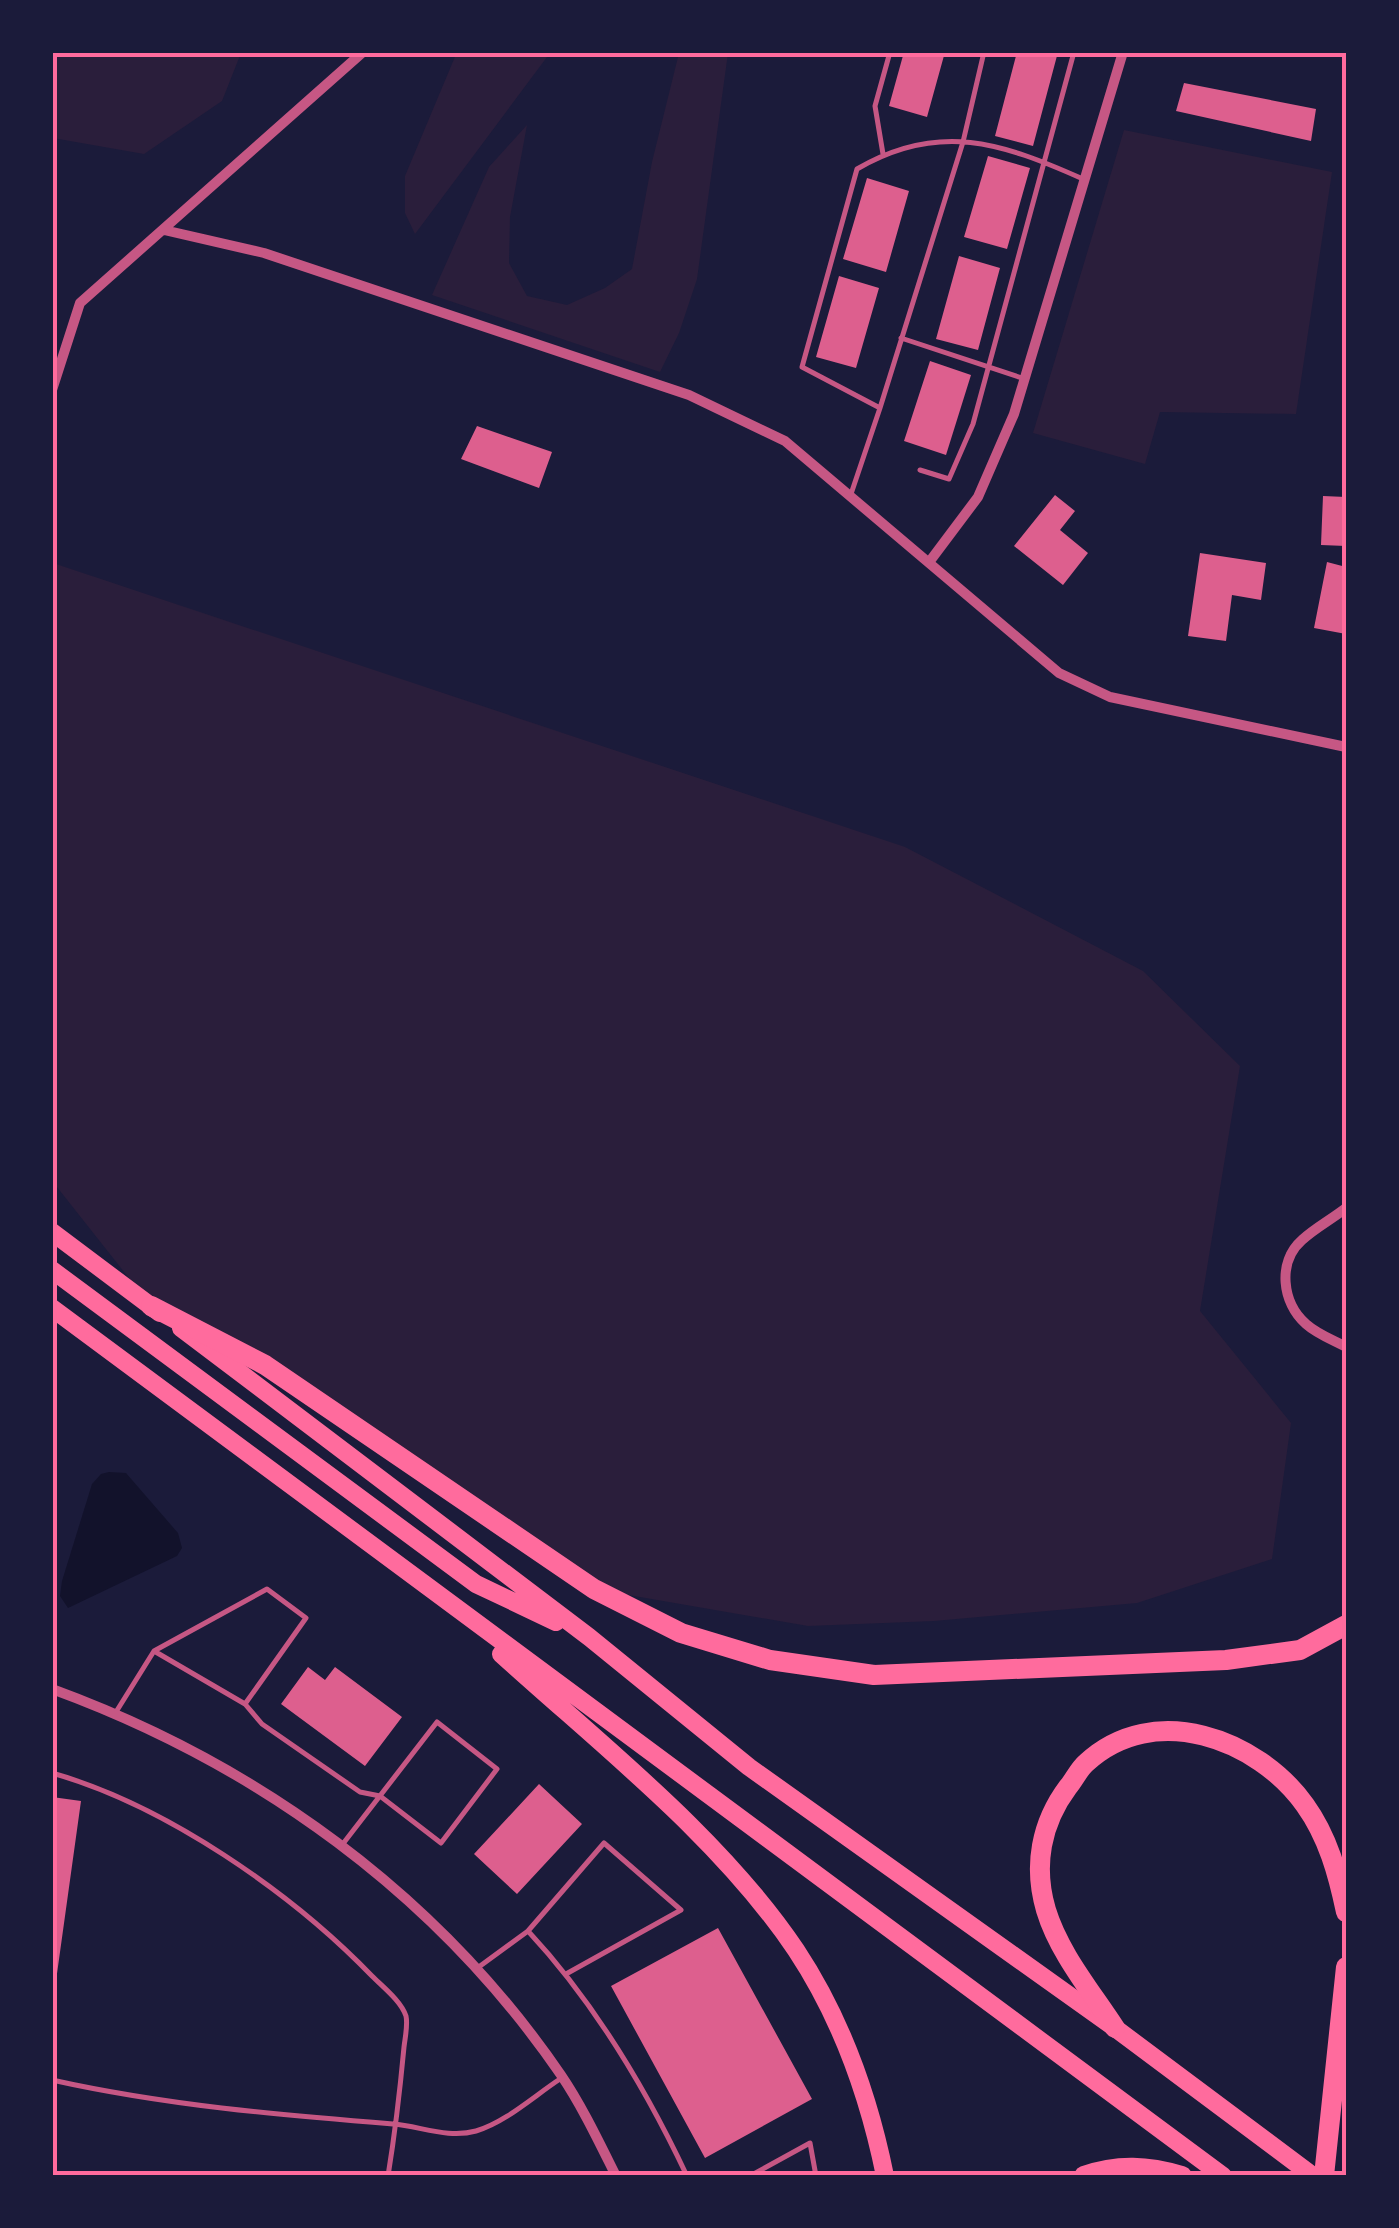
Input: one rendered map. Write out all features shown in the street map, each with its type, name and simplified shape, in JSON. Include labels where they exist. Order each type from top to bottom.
[{"type":"highway","points":[[52,1232],[588,1637],[748,1767],[1115,2028],[1313,2176]]},
{"type":"highway","points":[[52,1270],[476,1584],[588,1637]]},
{"type":"highway","points":[[151,1306],[265,1365],[594,1589],[680,1633],[770,1660],[874,1674],[1226,1660],[1300,1650],[1346,1625]]},
{"type":"highway","points":[[52,1308],[1223,2176]]},
{"type":"highway","points":[[431,1589],[687,1824],[755,1895],[797,1952],[828,2006],[872,2110],[885,2176]]},
{"type":"highway","points":[[1115,2028],[1058,1942],[1045,1908],[1040,1868],[1041,1836],[1058,1801],[1086,1763],[1122,1740],[1163,1731],[1204,1734],[1243,1748],[1276,1772],[1306,1806],[1324,1838],[1338,1872],[1346,1912]]},
{"type":"highway","points":[[1324,2176],[1346,1967]]},
{"type":"highway","points":[[1084,2176],[1104,2169],[1138,2166],[1182,2176]]},
{"type":"street","points":[[52,390],[80,303],[363,52]]},
{"type":"street","points":[[930,561],[978,497],[1026,379],[1123,52]]},
{"type":"street","points":[[164,230],[264,253],[690,396],[786,441],[1060,673],[1110,697],[1346,746]]},
{"type":"street","points":[[1346,1208],[1298,1242],[1286,1263],[1286,1286],[1292,1308],[1306,1324],[1346,1347]]},
{"type":"street","points":[[1324,1336],[1346,1336]]},
{"type":"street","points":[[52,1689],[116,1712],[256,1786],[342,1845],[410,1901],[476,1969],[562,2077],[616,2176]]},
{"type":"lane","points":[[883,154],[875,106],[890,52]]},
{"type":"lane","points":[[851,495],[962,142],[984,52]]},
{"type":"lane","points":[[920,470],[949,479],[973,424],[1074,52]]},
{"type":"lane","points":[[880,408],[802,367],[857,169],[883,154],[918,144],[962,142],[1003,147],[1083,179]]},
{"type":"lane","points":[[901,338],[1026,379]]},
{"type":"lane","points":[[116,1712],[154,1651],[267,1589],[306,1618],[245,1704]]},
{"type":"lane","points":[[154,1651],[245,1704],[262,1724],[360,1792],[380,1796],[441,1842],[497,1769],[437,1722],[380,1796],[342,1845]]},
{"type":"lane","points":[[52,1773],[136,1803],[212,1848],[342,1944],[396,2001],[407,2018],[388,2176]]},
{"type":"lane","points":[[476,1969],[528,1931],[604,1843],[681,1910],[566,1974]]},
{"type":"lane","points":[[528,1931],[566,1974],[614,2042],[662,2123],[687,2176]]},
{"type":"lane","points":[[52,2080],[100,2091],[270,2114],[397,2124],[449,2134],[474,2131],[496,2121],[562,2077]]},
{"type":"lane","points":[[750,2176],[810,2143],[816,2176]]},
{"type":"shaded area","points":[[457,52],[550,53],[415,234],[405,213],[405,176]]},
{"type":"shaded area","points":[[52,53],[241,53],[222,101],[144,154],[53,138]]},
{"type":"shaded area","points":[[679,53],[728,53],[697,279],[679,333],[660,372],[432,295],[489,167],[527,125],[510,217],[509,263],[527,296],[567,305],[605,288],[632,269],[652,162]]},
{"type":"shaded area","points":[[1124,130],[1332,172],[1296,414],[1160,412],[1145,464],[1033,433]]},
{"type":"shaded area","points":[[53,563],[905,847],[1143,971],[1240,1066],[1200,1311],[1291,1423],[1272,1559],[1137,1603],[934,1621],[808,1626],[594,1589],[265,1365],[151,1306],[53,1182]]},
{"type":"shaded area","points":[[109,1472],[126,1473],[178,1533],[182,1548],[177,1556],[68,1608],[60,1596],[62,1581],[92,1484]]},
{"type":"building","points":[[904,52],[945,52],[927,117],[889,106]]},
{"type":"building","points":[[1017,52],[1058,52],[1033,146],[995,136]]},
{"type":"building","points":[[1184,83],[1316,109],[1311,141],[1176,111]]},
{"type":"building","points":[[988,156],[1030,168],[1007,249],[964,237]]},
{"type":"building","points":[[867,178],[909,191],[886,272],[843,259]]},
{"type":"building","points":[[959,256],[1000,268],[978,350],[936,339]]},
{"type":"building","points":[[839,276],[879,288],[856,368],[816,357]]},
{"type":"building","points":[[930,361],[971,375],[946,455],[904,441]]},
{"type":"building","points":[[477,426],[552,452],[539,488],[461,459]]},
{"type":"building","points":[[1055,495],[1075,511],[1060,530],[1088,553],[1063,585],[1014,546]]},
{"type":"building","points":[[1323,496],[1346,497],[1346,546],[1321,545]]},
{"type":"building","points":[[1200,553],[1266,563],[1261,600],[1232,595],[1226,641],[1188,636]]},
{"type":"building","points":[[1327,562],[1346,567],[1346,634],[1314,628]]},
{"type":"building","points":[[308,1667],[325,1680],[335,1667],[402,1717],[365,1766],[281,1704]]},
{"type":"building","points":[[539,1784],[582,1824],[517,1894],[474,1854]]},
{"type":"building","points":[[52,1797],[81,1801],[55,1988],[52,1988]]},
{"type":"building","points":[[718,1928],[812,2099],[705,2158],[611,1986]]}]
